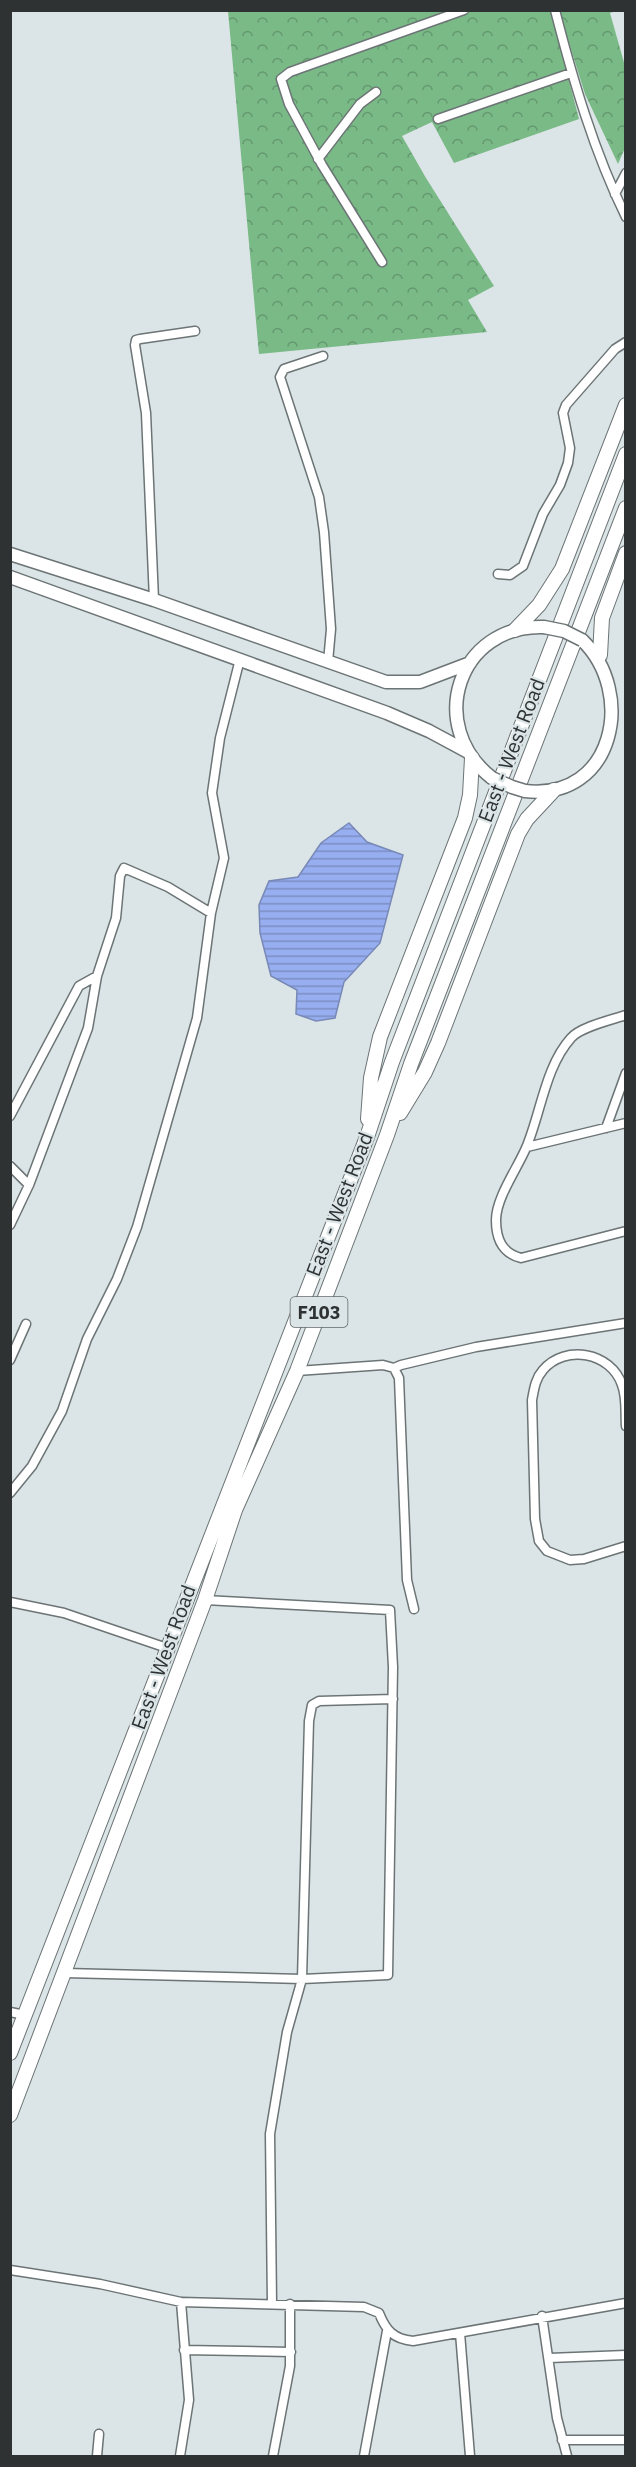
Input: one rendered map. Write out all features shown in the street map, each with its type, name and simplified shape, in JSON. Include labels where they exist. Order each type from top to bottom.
[{"type":"main road","points":[[515,630],[539,605],[562,568],[626,405]]},
{"type":"main road","name":"East - West Road","points":[[10,2053],[367,1137],[392,1062],[626,454]]},
{"type":"main road","name":"East - West Road","points":[[10,2115],[206,1600],[235,1510],[297,1371],[387,1135],[411,1064],[626,508]]},
{"type":"main road","points":[[600,655],[602,618],[626,553]]},
{"type":"main road","points":[[10,555],[154,600],[386,682],[406,683],[434,678],[470,663]]},
{"type":"main road","points":[[10,577],[387,713],[429,731],[470,755],[492,778],[525,791],[554,790],[574,783],[586,776],[602,761],[616,740],[618,729],[620,708],[615,674],[600,655],[582,640],[564,631],[544,627],[515,630],[489,642],[470,663],[458,689],[456,711],[459,732],[470,755],[470,795],[465,818],[380,1037],[371,1078],[367,1137]]},
{"type":"main road","points":[[387,1135],[426,1072],[518,834],[527,819],[554,790]]},
{"type":"street","points":[[382,262],[318,159],[283,92],[281,79],[285,75],[464,10]]},
{"type":"street","points":[[555,10],[571,73],[615,194],[626,217]]},
{"type":"street","points":[[438,119],[571,73]]},
{"type":"street","points":[[318,159],[360,104],[376,92]]},
{"type":"street","points":[[615,194],[626,173]]},
{"type":"street","points":[[154,600],[146,413],[135,345],[136,340],[140,339],[195,331]]},
{"type":"street","points":[[498,574],[510,575],[522,566],[543,514],[560,485],[568,463],[570,448],[563,413],[566,405],[615,349],[626,342]]},
{"type":"street","points":[[323,356],[284,369],[280,377],[319,497],[324,532],[331,629],[328,662]]},
{"type":"street","points":[[10,1493],[32,1466],[62,1411],[87,1339],[117,1280],[137,1227],[197,1018],[211,913],[224,858],[212,793],[220,738],[240,659]]},
{"type":"street","points":[[10,1225],[29,1185],[88,1028],[97,976],[116,918],[120,876],[124,868],[168,887],[211,913]]},
{"type":"street","points":[[10,1116],[79,986],[97,976]]},
{"type":"street","points":[[626,1015],[577,1032],[570,1038],[550,1073],[527,1147],[500,1203],[496,1219],[499,1242],[510,1255],[521,1258],[626,1231]]},
{"type":"street","points":[[606,1128],[626,1073]]},
{"type":"street","points":[[527,1147],[626,1123]]},
{"type":"street","points":[[10,1166],[29,1185]]},
{"type":"street","points":[[297,1371],[383,1365],[394,1368],[476,1347],[626,1323]]},
{"type":"street","points":[[10,1360],[26,1324]]},
{"type":"street","points":[[626,1426],[622,1384],[614,1370],[601,1360],[586,1355],[570,1355],[555,1360],[543,1371],[535,1384],[532,1400],[535,1519],[539,1541],[547,1551],[570,1560],[584,1559],[626,1546]]},
{"type":"street","points":[[394,1368],[399,1378],[407,1580],[414,1609]]},
{"type":"street","points":[[65,1973],[302,1979],[388,1975],[393,1699],[390,1610],[206,1600]]},
{"type":"street","points":[[10,1602],[64,1613],[167,1648]]},
{"type":"street","points":[[272,2304],[270,2134],[287,2032],[302,1979],[309,1721],[312,1705],[319,1701],[393,1699]]},
{"type":"street","points":[[10,2012],[25,2015]]},
{"type":"street","points":[[10,2270],[100,2284],[181,2302],[364,2307],[379,2313],[387,2331],[364,2457]]},
{"type":"street","points":[[180,2457],[189,2400],[181,2302]]},
{"type":"street","points":[[387,2331],[400,2339],[413,2341],[626,2302]]},
{"type":"street","points":[[273,2457],[291,2352],[290,2304]]},
{"type":"street","points":[[542,2316],[562,2440],[567,2457]]},
{"type":"street","points":[[460,2333],[470,2457]]},
{"type":"street","points":[[184,2350],[291,2352]]},
{"type":"street","points":[[549,2358],[626,2355]]},
{"type":"street","points":[[97,2457],[99,2434]]},
{"type":"street","points":[[562,2440],[626,2440]]},
{"type":"green space","points":[[228,11],[551,11],[579,119],[454,163],[432,122],[402,136],[494,286],[468,300],[487,332],[259,354]]},
{"type":"green space","points":[[559,11],[616,11],[610,13],[625,66],[625,148],[618,164],[585,94]]},
{"type":"water","points":[[349,823],[367,842],[403,855],[380,943],[344,982],[335,1018],[316,1021],[296,1014],[297,990],[271,976],[260,933],[259,905],[269,881],[298,877],[321,843]]}]
